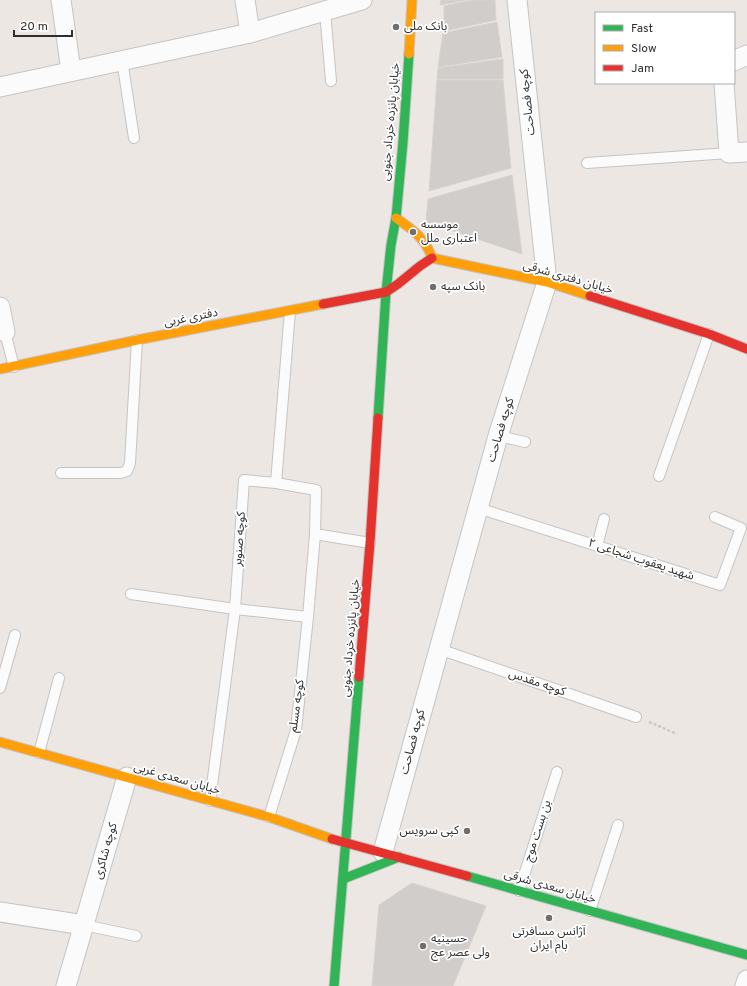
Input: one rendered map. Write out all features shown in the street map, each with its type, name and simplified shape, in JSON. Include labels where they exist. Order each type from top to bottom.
[{"type":"street","points":[[61,0],[71,71]]},
{"type":"street","points":[[245,0],[250,32]]},
{"type":"street","points":[[0,87],[250,32],[362,0]]},
{"type":"street","name":"خیابان پانزده خرداد جنوبی","points":[[334,986],[370,543],[386,292],[391,245],[396,218],[403,142],[412,0]]},
{"type":"street","name":"کوچه فصاحت","points":[[391,855],[439,648],[498,436],[547,282],[517,0]]},
{"type":"street","points":[[735,61],[747,55]]},
{"type":"street","points":[[724,84],[738,152]]},
{"type":"street","points":[[386,292],[397,286],[422,263],[432,258],[429,247],[421,237],[396,218]]},
{"type":"street","name":"خیابان دفتری شرقی","points":[[432,258],[547,282],[709,334],[747,349]]},
{"type":"street","name":"دفتری غربی","points":[[0,369],[137,340],[386,292]]},
{"type":"street","points":[[0,306],[5,332]]},
{"type":"street","name":"خیابان سعدی غربی","points":[[0,742],[269,817],[345,843]]},
{"type":"street","name":"کوچه شاکری","points":[[66,986],[127,777]]},
{"type":"street","name":"خیابان سعدی شرقی","points":[[345,843],[747,955]]},
{"type":"street","points":[[343,879],[391,855]]},
{"type":"street","points":[[0,912],[84,925]]},
{"type":"street","points":[[745,986],[747,980]]},
{"type":"lane","points":[[325,11],[331,81]]},
{"type":"lane","points":[[122,60],[134,138]]},
{"type":"lane","points":[[587,163],[738,152]]},
{"type":"lane","points":[[276,483],[290,311]]},
{"type":"lane","points":[[5,332],[14,367]]},
{"type":"lane","points":[[659,476],[709,334]]},
{"type":"lane","points":[[61,472],[121,473],[127,471],[130,463],[137,340]]},
{"type":"lane","points":[[498,436],[525,442]]},
{"type":"lane","name":"کوچه صنوبر","points":[[210,801],[235,609],[244,480],[276,483]]},
{"type":"lane","name":"کوچه مسلم","points":[[269,817],[296,730],[315,534],[316,490],[276,483]]},
{"type":"lane","name":"شهید یعقوب شجاعی ۲","points":[[478,508],[720,585],[741,528],[715,517]]},
{"type":"lane","points":[[597,546],[604,519]]},
{"type":"lane","points":[[315,534],[370,543]]},
{"type":"lane","points":[[131,594],[235,609],[308,617]]},
{"type":"lane","points":[[0,688],[15,635]]},
{"type":"lane","name":"کوچه مقدس","points":[[439,648],[636,717]]},
{"type":"lane","points":[[39,753],[59,678]]},
{"type":"lane","name":"بن بست موج","points":[[519,891],[557,772]]},
{"type":"lane","points":[[590,911],[618,824]]},
{"type":"lane","points":[[84,925],[136,936]]},
{"type":"path","points":[[636,717],[677,734]]},
{"type":"building","points":[[441,0],[466,0],[440,5]]},
{"type":"building","points":[[472,0],[495,0],[496,20],[444,31],[444,6]]},
{"type":"building","points":[[497,22],[502,57],[438,67],[443,33]]},
{"type":"building","points":[[503,59],[503,79],[437,79],[438,68]]},
{"type":"building","points":[[437,80],[503,80],[511,168],[429,191]]},
{"type":"building","points":[[512,175],[522,254],[426,222],[428,199]]},
{"type":"building","name":"حسینیه ولی عصر عج","points":[[412,883],[486,906],[453,986],[372,986],[379,905]]},
{"type":"traffic: fast","points":[[378,418],[386,292],[391,245],[396,218],[409,54]]},
{"type":"traffic: fast","points":[[334,986],[359,677]]},
{"type":"traffic: fast","points":[[343,879],[399,857]]},
{"type":"traffic: fast","points":[[467,876],[747,955]]},
{"type":"traffic: slow","points":[[409,54],[412,0]]},
{"type":"traffic: slow","points":[[396,218],[413,230],[426,245],[432,258],[547,282],[590,296]]},
{"type":"traffic: slow","points":[[0,369],[137,340],[323,304]]},
{"type":"traffic: slow","points":[[0,742],[269,817],[332,839]]},
{"type":"traffic: jam","points":[[323,304],[386,292],[432,258]]},
{"type":"traffic: jam","points":[[590,296],[709,334],[747,349]]},
{"type":"traffic: jam","points":[[359,677],[378,418]]},
{"type":"traffic: jam","points":[[332,839],[467,876]]},
{"type":"place","name":"بانک ملی","points":[[396,27]]},
{"type":"place","name":"موسسه اعتباری ملل","points":[[413,232]]},
{"type":"place","name":"بانک سپه","points":[[433,287]]},
{"type":"place","name":"کپی سرویس","points":[[467,831]]},
{"type":"place","name":"آژانس مسافرتی بام ایران","points":[[549,918]]},
{"type":"place","name":"حسینیه ولی عصر عج","points":[[423,946]]}]
